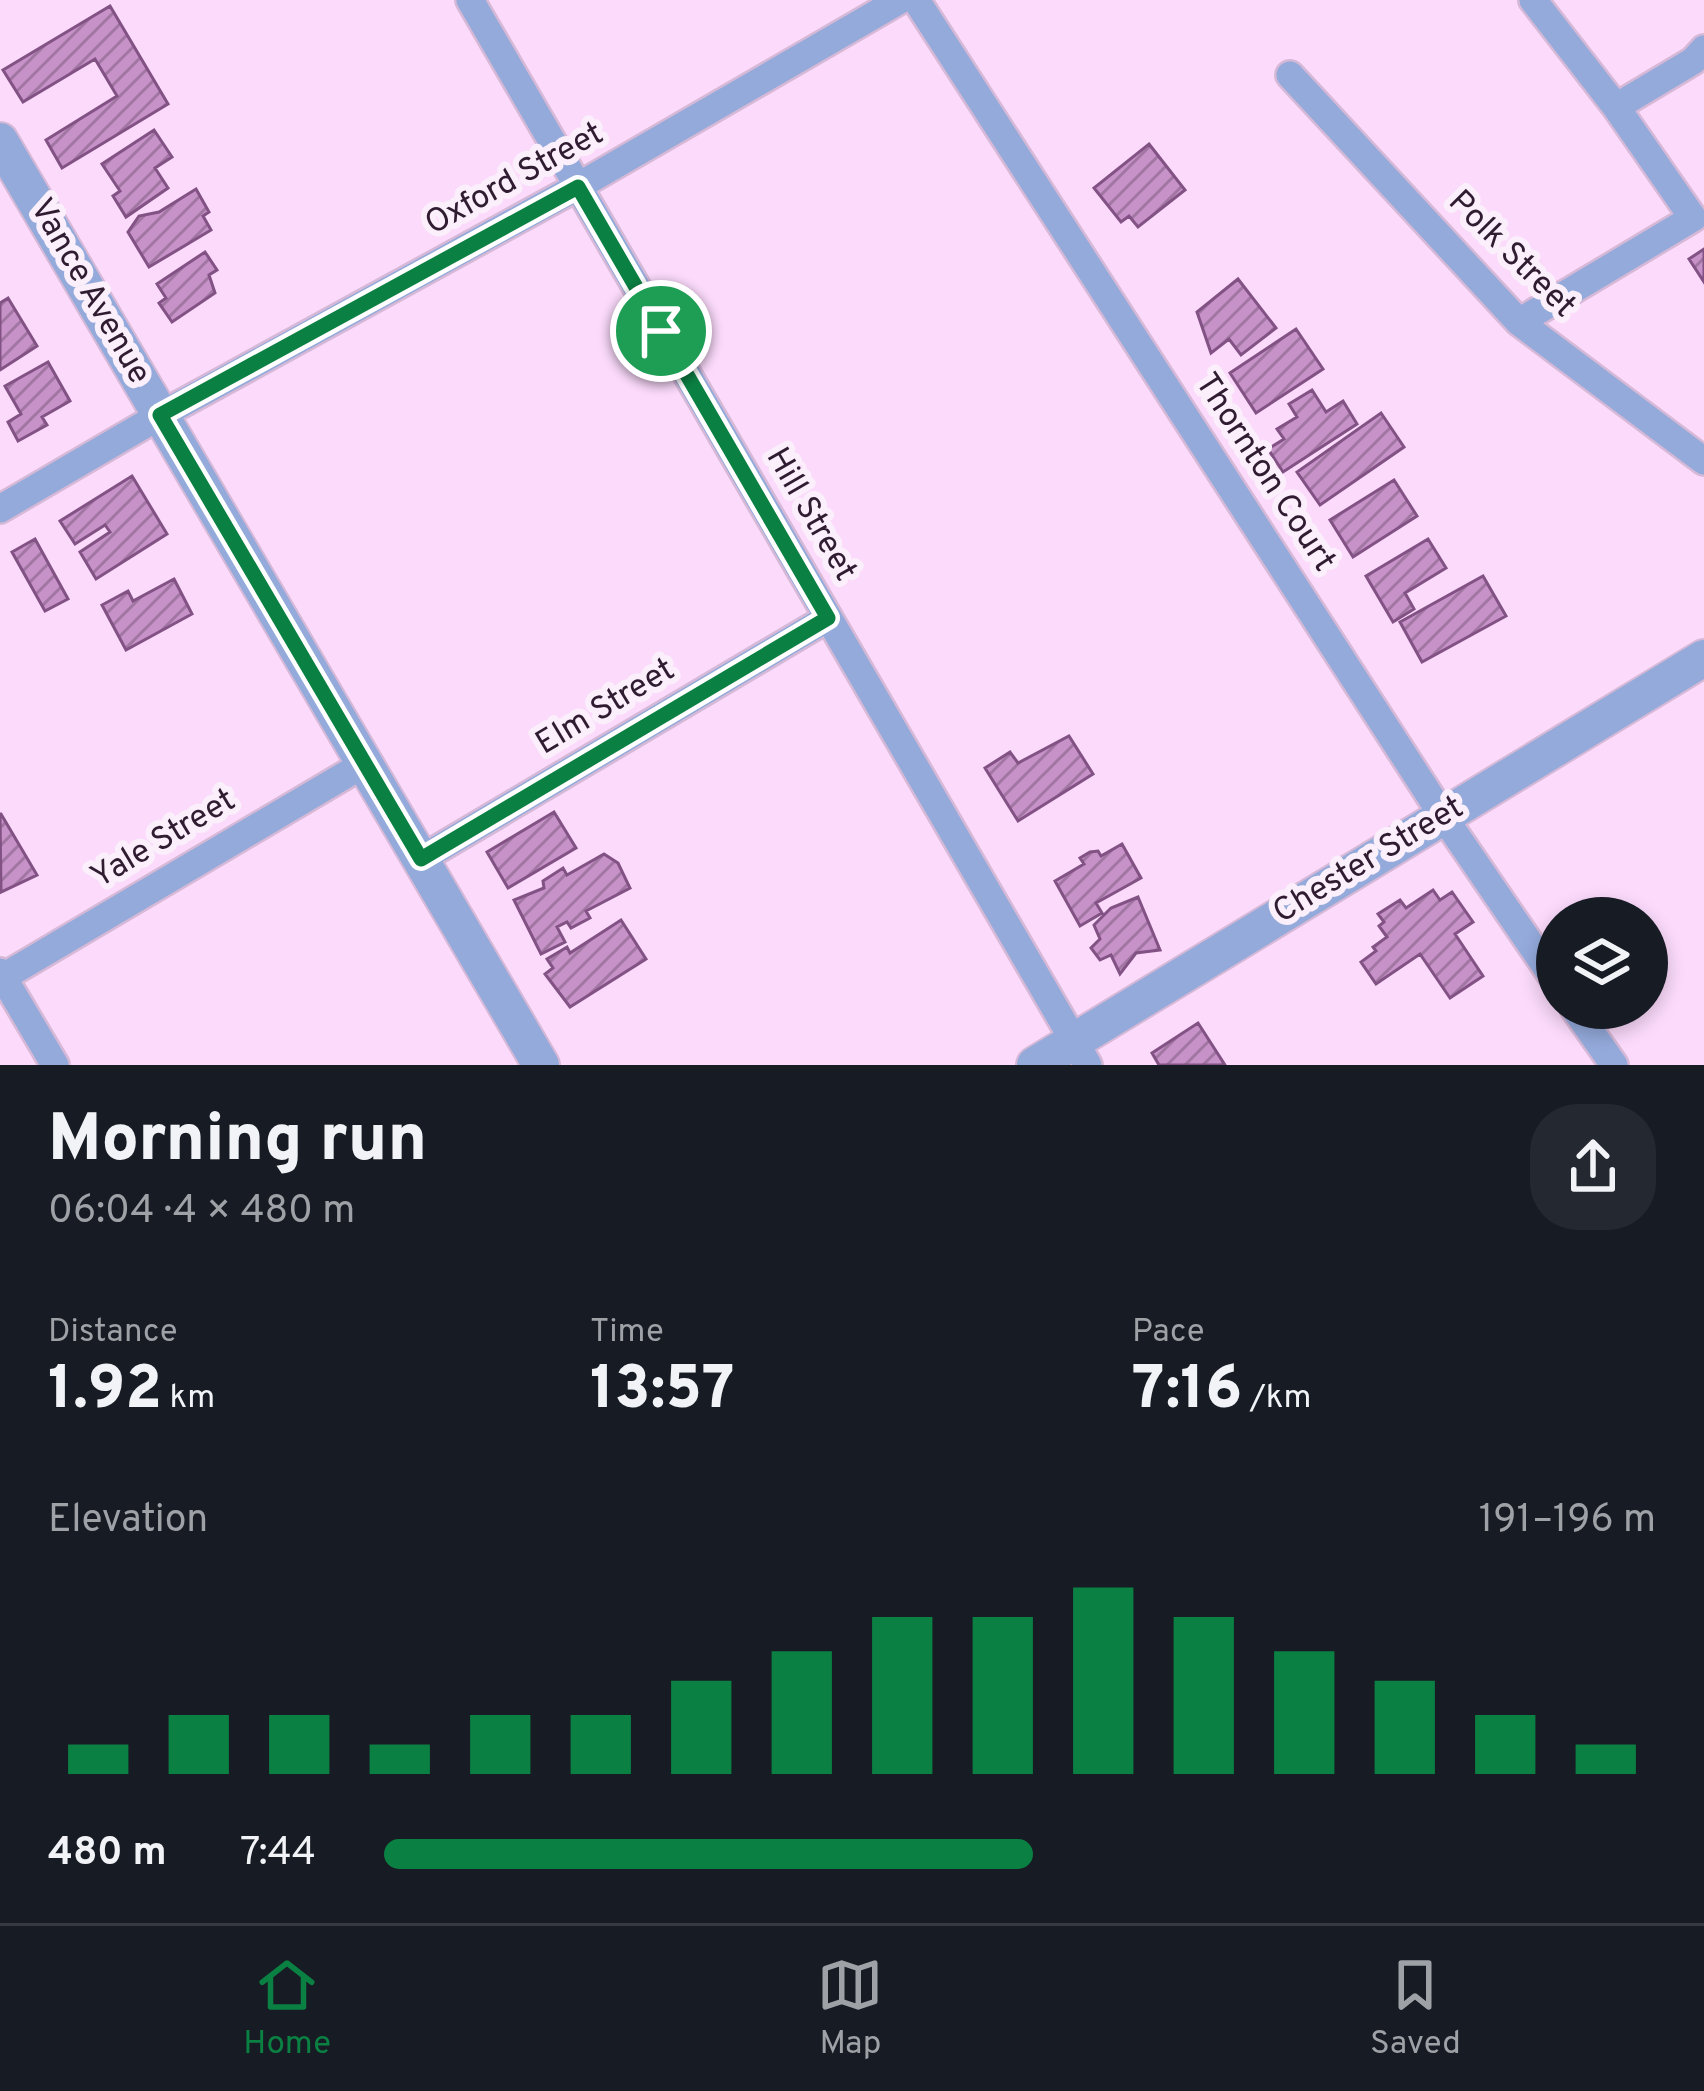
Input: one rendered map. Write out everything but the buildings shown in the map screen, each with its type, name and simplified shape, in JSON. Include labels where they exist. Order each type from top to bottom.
[{"type":"street","name":"Hill Street","points":[[470,0],[1081,1054]]},
{"type":"street","name":"Oxford Street","points":[[0,509],[160,415],[578,187],[900,0]]},
{"type":"street","name":"Thornton Court","points":[[916,0],[1443,816],[1536,951]]},
{"type":"street","points":[[1519,322],[1693,218],[1616,107],[1532,0]]},
{"type":"street","points":[[1616,107],[1704,50]]},
{"type":"street","name":"Polk Street","points":[[1290,74],[1519,322],[1704,461]]},
{"type":"street","name":"Vance Avenue","points":[[0,141],[542,1065]]},
{"type":"street","name":"Elm Street","points":[[421,859],[828,618]]},
{"type":"street","name":"Chester Street","points":[[1035,1065],[1081,1054],[1443,816],[1704,658]]},
{"type":"street","name":"Yale Street","points":[[1,976],[364,764]]},
{"type":"street","points":[[1,976],[55,1065]]},
{"type":"street","points":[[1589,1029],[1614,1065]]},
{"type":"route","points":[[578,187],[661,331],[828,618],[421,859],[160,415],[578,187]]}]
